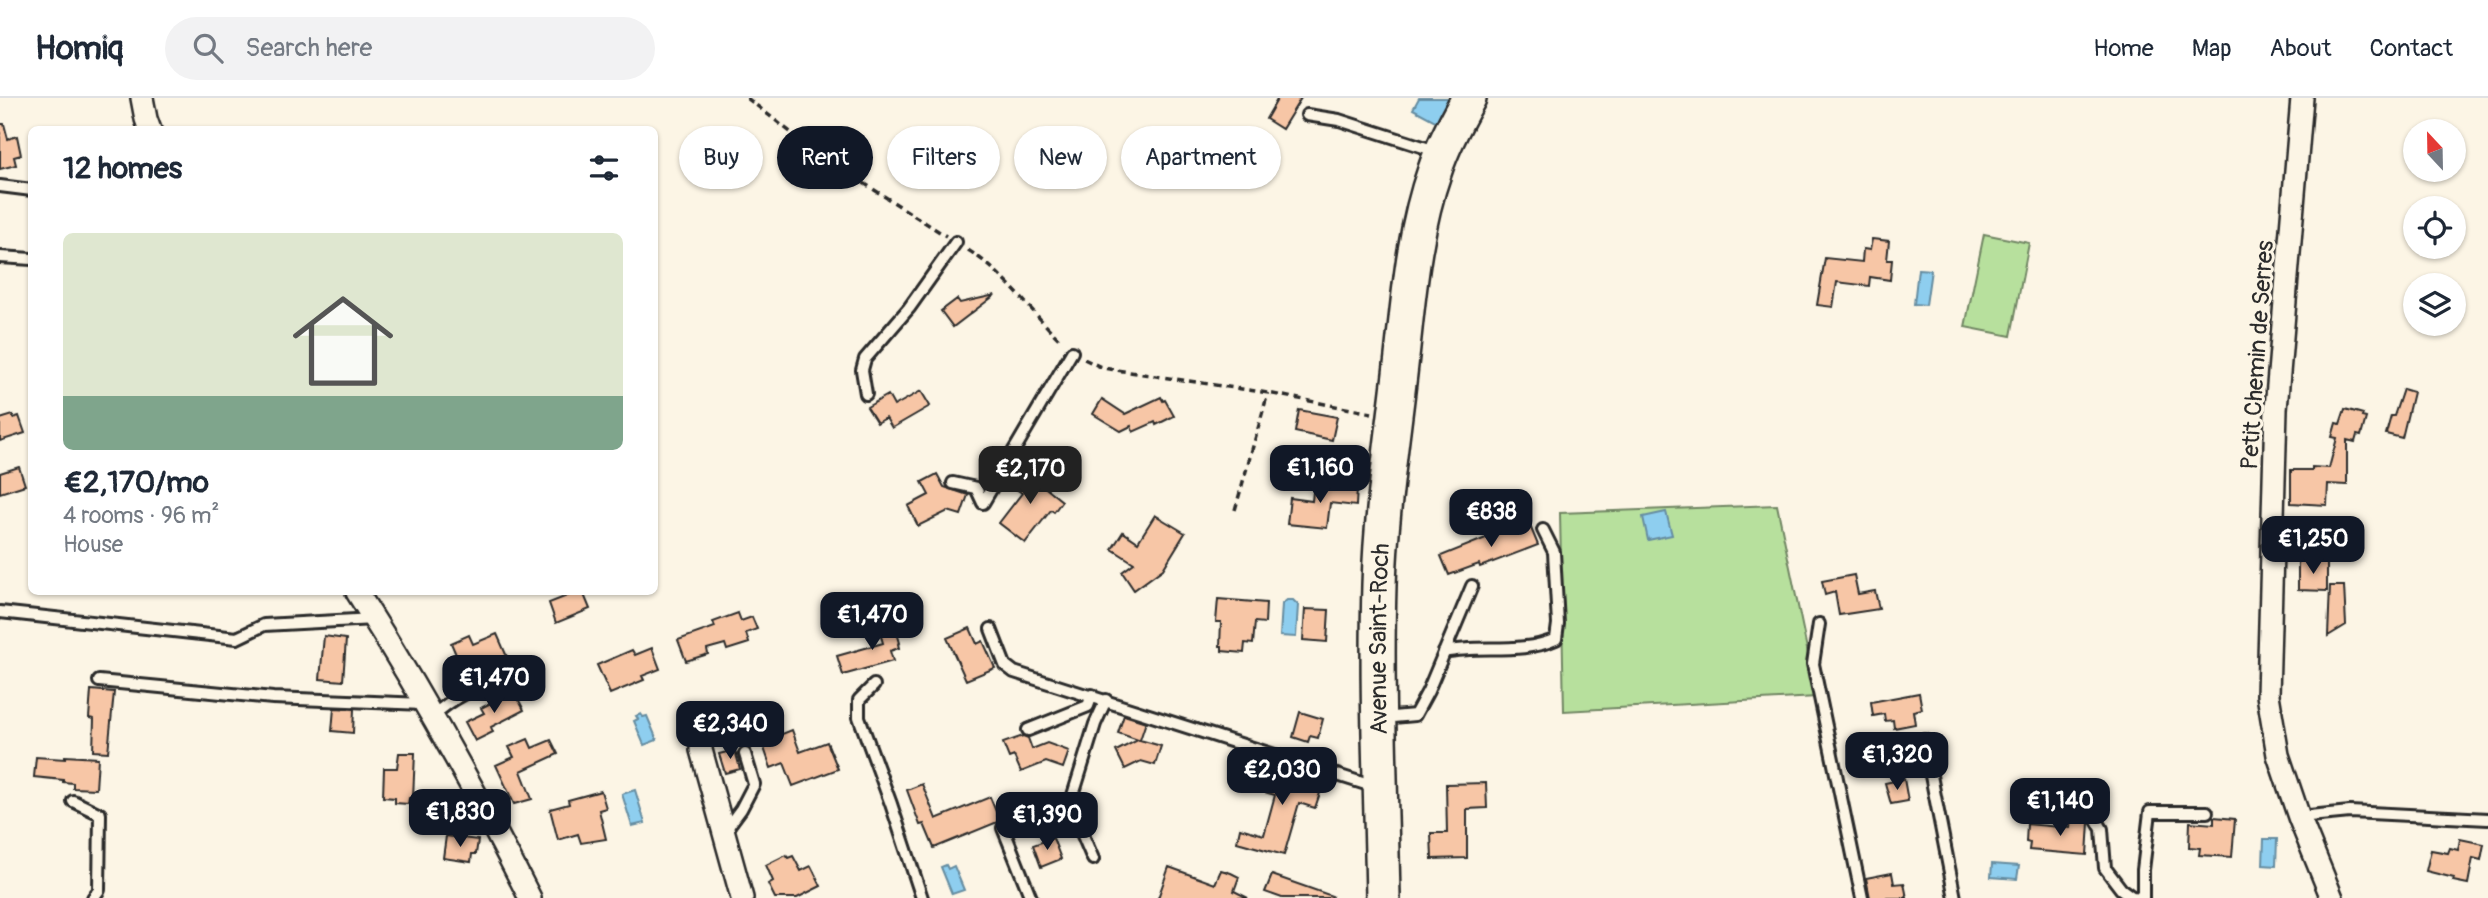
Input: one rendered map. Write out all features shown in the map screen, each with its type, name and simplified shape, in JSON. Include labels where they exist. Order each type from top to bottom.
[{"type":"main road","name":"Avenue Saint-Roch","points":[[1383,898],[1379,585],[1384,504],[1420,228],[1434,170],[1469,98]]},
{"type":"street","points":[[142,98],[149,126]]},
{"type":"street","name":"Petit Chemin de Serres","points":[[2302,98],[2276,408],[2268,695],[2277,755],[2332,898]]},
{"type":"street","points":[[359,595],[485,810],[530,898]]},
{"type":"street","points":[[702,729],[701,750],[742,898]]},
{"type":"lane","points":[[1307,116],[1339,120],[1441,153]]},
{"type":"lane","points":[[0,186],[28,190]]},
{"type":"lane","points":[[866,394],[862,370],[865,359],[909,308],[956,242]]},
{"type":"lane","points":[[0,257],[28,259]]},
{"type":"lane","points":[[953,483],[976,488],[983,503],[1072,352]]},
{"type":"lane","points":[[1444,652],[1459,648],[1526,648],[1556,639],[1558,624],[1554,552],[1543,530]]},
{"type":"lane","points":[[1379,718],[1415,715],[1428,691],[1472,586]]},
{"type":"lane","points":[[0,612],[237,638],[264,625],[375,619]]},
{"type":"lane","points":[[1819,624],[1813,664],[1862,898]]},
{"type":"lane","points":[[990,629],[1005,665],[1014,672],[1381,789]]},
{"type":"lane","points":[[99,681],[428,710],[519,670]]},
{"type":"lane","points":[[874,685],[859,700],[859,717],[922,898]]},
{"type":"lane","points":[[1027,730],[1087,706],[1092,695]]},
{"type":"lane","points":[[1093,859],[1070,805],[1095,724],[1106,700]]},
{"type":"lane","points":[[1924,740],[1955,898]]},
{"type":"lane","points":[[724,832],[741,809],[754,784],[745,754]]},
{"type":"lane","points":[[73,802],[100,814],[99,890],[93,898]]},
{"type":"lane","points":[[2031,806],[2091,810],[2102,829],[2105,868],[2132,897],[2143,898],[2143,870],[2150,812],[2207,812]]},
{"type":"lane","points":[[2299,817],[2350,813],[2488,819]]},
{"type":"lane","points":[[1003,828],[1031,898]]},
{"type":"path","points":[[747,98],[817,153],[981,258],[1072,352],[1103,368],[1395,416]]},
{"type":"path","points":[[1235,510],[1268,393]]},
{"type":"green space","points":[[1984,234],[2029,243],[2011,336],[1965,327]]},
{"type":"green space","points":[[1777,505],[1817,697],[1564,711],[1560,513]]},
{"type":"water","points":[[1419,98],[1449,98],[1437,122],[1413,109]]},
{"type":"water","points":[[1918,269],[1931,270],[1926,305],[1914,304]]},
{"type":"water","points":[[1666,512],[1672,535],[1648,540],[1643,517]]},
{"type":"water","points":[[1293,600],[1298,605],[1296,637],[1280,636],[1282,604]]},
{"type":"water","points":[[641,714],[643,717],[647,716],[657,740],[644,745],[634,721],[638,719],[636,716]]},
{"type":"water","points":[[635,790],[645,823],[632,826],[622,794]]},
{"type":"water","points":[[2264,839],[2277,839],[2276,866],[2263,865]]},
{"type":"water","points":[[1992,864],[2019,866],[2017,879],[1991,877]]},
{"type":"water","points":[[946,865],[948,869],[954,866],[964,890],[952,894],[941,867]]},
{"type":"building","points":[[1278,98],[1301,98],[1282,129],[1266,119]]},
{"type":"building","points":[[0,124],[4,124],[8,139],[17,136],[21,155],[14,157],[16,165],[0,169]]},
{"type":"building","points":[[1872,239],[1889,241],[1887,260],[1892,260],[1890,280],[1870,277],[1869,286],[1837,282],[1833,307],[1817,305],[1825,258],[1862,262],[1863,249],[1870,250]]},
{"type":"building","points":[[995,295],[953,327],[941,311],[957,299],[960,303]]},
{"type":"building","points":[[2403,389],[2413,392],[2402,438],[2386,434]]},
{"type":"building","points":[[921,391],[930,406],[892,428],[886,418],[877,423],[867,407],[888,395],[894,406]]},
{"type":"building","points":[[1161,397],[1174,416],[1133,432],[1131,426],[1121,431],[1093,414],[1102,399],[1125,414]]},
{"type":"building","points":[[2345,409],[2363,414],[2362,417],[2366,418],[2361,436],[2357,435],[2355,442],[2347,440],[2347,485],[2328,484],[2327,505],[2291,503],[2291,470],[2329,468],[2337,438],[2332,437],[2336,423],[2340,424]]},
{"type":"building","points":[[1299,410],[1337,417],[1332,440],[1295,432]]},
{"type":"building","points":[[13,415],[13,418],[19,416],[25,433],[0,441],[0,419]]},
{"type":"building","points":[[19,467],[25,485],[0,493],[0,473]]},
{"type":"building","points":[[1029,467],[1045,480],[1042,485],[1062,501],[1054,512],[1051,510],[1025,543],[999,523],[1022,493],[1013,487]]},
{"type":"building","points":[[937,474],[944,487],[968,495],[961,515],[948,511],[918,526],[908,506],[929,495],[922,482]]},
{"type":"building","points":[[1314,482],[1357,487],[1356,506],[1330,503],[1327,528],[1287,524],[1290,498],[1312,501]]},
{"type":"building","points":[[1155,515],[1185,533],[1163,569],[1134,590],[1122,572],[1134,563],[1112,549],[1123,532],[1138,542]]},
{"type":"building","points":[[1528,521],[1538,545],[1480,567],[1479,564],[1449,575],[1441,556]]},
{"type":"building","points":[[2298,561],[2327,561],[2327,591],[2298,590]]},
{"type":"building","points":[[1854,575],[1858,594],[1875,591],[1879,609],[1839,615],[1835,592],[1825,595],[1822,581]]},
{"type":"building","points":[[2330,586],[2344,586],[2346,625],[2328,636]]},
{"type":"building","points":[[569,595],[584,595],[590,609],[556,623],[549,603]]},
{"type":"building","points":[[1218,599],[1266,603],[1265,623],[1255,622],[1253,644],[1245,643],[1244,653],[1222,651],[1221,622],[1216,622]]},
{"type":"building","points":[[1305,609],[1329,610],[1327,642],[1303,640]]},
{"type":"building","points":[[738,613],[741,621],[752,617],[757,629],[746,633],[749,643],[727,650],[725,644],[707,649],[708,654],[686,661],[678,640],[715,627],[713,622]]},
{"type":"building","points":[[894,622],[900,643],[899,648],[890,651],[893,661],[843,675],[837,656],[883,643],[878,626]]},
{"type":"building","points":[[970,628],[977,644],[983,641],[995,668],[966,680],[947,638]]},
{"type":"building","points":[[497,634],[508,659],[491,666],[494,671],[478,677],[471,659],[460,664],[451,643],[469,635],[473,644]]},
{"type":"building","points":[[324,636],[346,639],[343,681],[320,679]]},
{"type":"building","points":[[652,648],[660,669],[642,676],[644,680],[610,694],[597,665],[632,650],[635,655]]},
{"type":"building","points":[[91,690],[114,692],[108,752],[93,751],[94,719],[89,718]]},
{"type":"building","points":[[514,691],[524,710],[491,727],[493,732],[475,741],[465,722],[484,713],[481,708]]},
{"type":"building","points":[[1919,693],[1922,709],[1913,711],[1915,724],[1894,728],[1893,720],[1885,721],[1884,714],[1873,716],[1871,702]]},
{"type":"building","points":[[334,708],[354,709],[353,733],[332,731]]},
{"type":"building","points":[[1300,712],[1323,719],[1318,738],[1310,736],[1308,742],[1293,737]]},
{"type":"building","points":[[1124,715],[1146,722],[1140,740],[1161,746],[1155,765],[1141,761],[1125,769],[1116,751],[1138,740],[1118,733]]},
{"type":"building","points":[[792,730],[800,752],[827,742],[838,769],[793,786],[784,763],[771,768],[762,742]]},
{"type":"building","points":[[1023,736],[1028,738],[1032,749],[1047,743],[1069,751],[1063,768],[1046,762],[1021,772],[1014,756],[1009,758],[1003,743]]},
{"type":"building","points":[[528,739],[532,748],[551,740],[558,754],[521,771],[532,799],[514,804],[496,765],[514,757],[509,747]]},
{"type":"building","points":[[735,750],[740,769],[725,773],[719,754]]},
{"type":"building","points":[[399,753],[415,753],[413,798],[409,798],[408,804],[395,803],[395,798],[383,797],[384,768],[397,768]]},
{"type":"building","points":[[65,756],[98,758],[96,789],[73,788],[73,783],[63,780],[34,777],[36,757],[65,759]]},
{"type":"building","points":[[1265,763],[1324,781],[1315,808],[1299,803],[1284,855],[1237,842],[1240,828],[1264,835],[1275,795],[1257,790]]},
{"type":"building","points":[[1904,779],[1908,801],[1891,804],[1885,783]]},
{"type":"building","points":[[1486,783],[1487,808],[1467,809],[1467,858],[1432,859],[1431,833],[1447,833],[1446,784]]},
{"type":"building","points":[[922,784],[936,819],[990,797],[1000,821],[934,848],[924,824],[920,825],[907,790]]},
{"type":"building","points":[[601,791],[606,808],[599,810],[606,839],[581,843],[578,834],[558,840],[550,809],[569,804],[568,800]]},
{"type":"building","points":[[2071,817],[2086,818],[2089,822],[2087,855],[2029,850],[2030,843],[2026,842],[2027,824],[2070,828]]},
{"type":"building","points":[[2214,817],[2235,819],[2232,857],[2199,855],[2200,848],[2189,847],[2190,822],[2214,824]]},
{"type":"building","points":[[446,836],[478,840],[476,854],[472,854],[471,862],[443,858]]},
{"type":"building","points":[[1053,838],[1061,859],[1041,867],[1033,845]]},
{"type":"building","points":[[2460,839],[2484,844],[2481,860],[2473,858],[2468,884],[2426,871],[2431,850],[2448,853],[2450,848],[2458,850]]},
{"type":"building","points":[[786,855],[788,858],[793,856],[801,871],[811,866],[821,886],[797,898],[775,898],[768,884],[773,881],[766,865]]},
{"type":"building","points":[[1169,867],[1215,884],[1221,870],[1231,873],[1239,877],[1234,891],[1248,898],[1158,898]]},
{"type":"building","points":[[1892,873],[1894,884],[1904,883],[1907,898],[1870,898],[1866,878]]},
{"type":"building","points":[[1272,875],[1332,896],[1282,898],[1265,892]]}]
